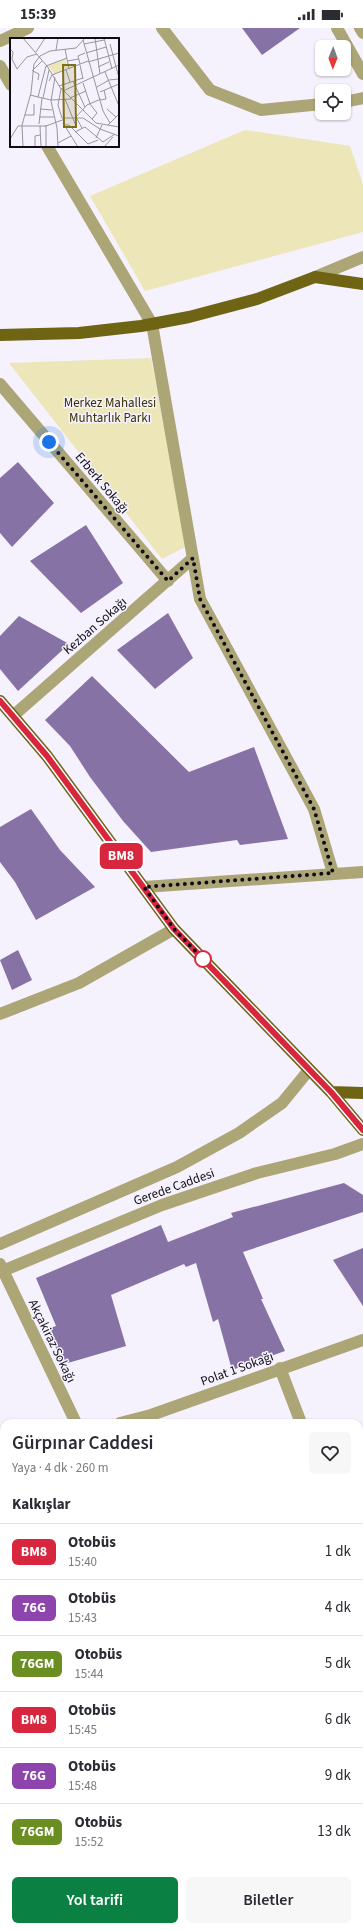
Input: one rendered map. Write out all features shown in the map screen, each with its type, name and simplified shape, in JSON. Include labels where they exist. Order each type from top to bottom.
[{"type":"main road","points":[[1,335],[79,333],[189,318],[256,299],[315,277],[363,284]]},
{"type":"main road","points":[[0,701],[14,715],[47,756],[174,929],[331,1092],[363,1130]]},
{"type":"main road","points":[[331,1092],[363,1093]]},
{"type":"street","points":[[0,41],[28,28]]},
{"type":"street","points":[[162,28],[210,90],[262,110],[315,105]]},
{"type":"street","points":[[337,28],[363,74]]},
{"type":"street","points":[[360,28],[363,33]]},
{"type":"street","points":[[0,66],[10,83]]},
{"type":"street","points":[[351,101],[363,98]]},
{"type":"street","points":[[48,147],[152,324],[200,599],[314,809],[333,873]]},
{"type":"street","points":[[315,277],[363,257]]},
{"type":"street","name":"Erberk Sokağı","points":[[0,384],[168,581]]},
{"type":"street","name":"Kezban Sokağı","points":[[14,715],[193,558]]},
{"type":"street","points":[[144,887],[363,872]]},
{"type":"street","points":[[0,1014],[79,983],[174,929]]},
{"type":"street","name":"Gerede Caddesi","points":[[0,1244],[177,1167],[239,1133],[282,1103],[309,1070]]},
{"type":"street","name":"Gerede Caddesi","points":[[1,1269],[169,1203],[257,1173],[335,1154],[363,1144]]},
{"type":"street","name":"Akçakiraz Sokağı","points":[[1,1269],[74,1419]]},
{"type":"street","name":"Polat 1 Sokağı","points":[[152,1419],[280,1368],[363,1340]]},
{"type":"street","points":[[280,1368],[299,1419]]},
{"type":"green space","points":[[245,130],[350,146],[363,184],[363,232],[145,291],[90,196]]},
{"type":"green space","name":"Merkez Mahallesi Muhtarlık Parkı","points":[[151,358],[187,546],[162,559],[9,363]]},
{"type":"building","points":[[242,28],[300,28],[262,55]]},
{"type":"building","points":[[18,462],[54,503],[12,547],[0,533],[0,478]]},
{"type":"building","points":[[86,525],[123,583],[81,613],[30,561]]},
{"type":"building","points":[[168,613],[193,658],[155,689],[117,650]]},
{"type":"building","points":[[19,616],[69,644],[18,691],[0,669],[0,636]]},
{"type":"building","points":[[92,676],[189,772],[254,747],[288,839],[240,845],[237,840],[151,852],[123,821],[90,777],[70,746],[45,720]]},
{"type":"building","points":[[31,809],[60,850],[95,887],[36,920],[15,882],[0,862],[0,827]]},
{"type":"building","points":[[18,950],[32,980],[12,990],[0,960]]},
{"type":"building","points":[[344,1183],[363,1195],[363,1212],[243,1252],[263,1299],[261,1299],[285,1351],[232,1370],[218,1319],[213,1322],[196,1263],[186,1267],[184,1264],[111,1295],[126,1346],[61,1365],[50,1328],[56,1326],[36,1278],[161,1225],[168,1242],[233,1217],[231,1213]]},
{"type":"building","points":[[363,1248],[363,1306],[333,1260]]},
{"type":"bus line","name":"BM8","points":[[0,701],[14,715],[47,756],[174,929],[331,1092],[363,1130]]},
{"type":"route","points":[[49,442],[168,581],[193,558],[200,599],[314,809],[333,873],[144,887],[174,929],[205,961],[203,959]]}]
